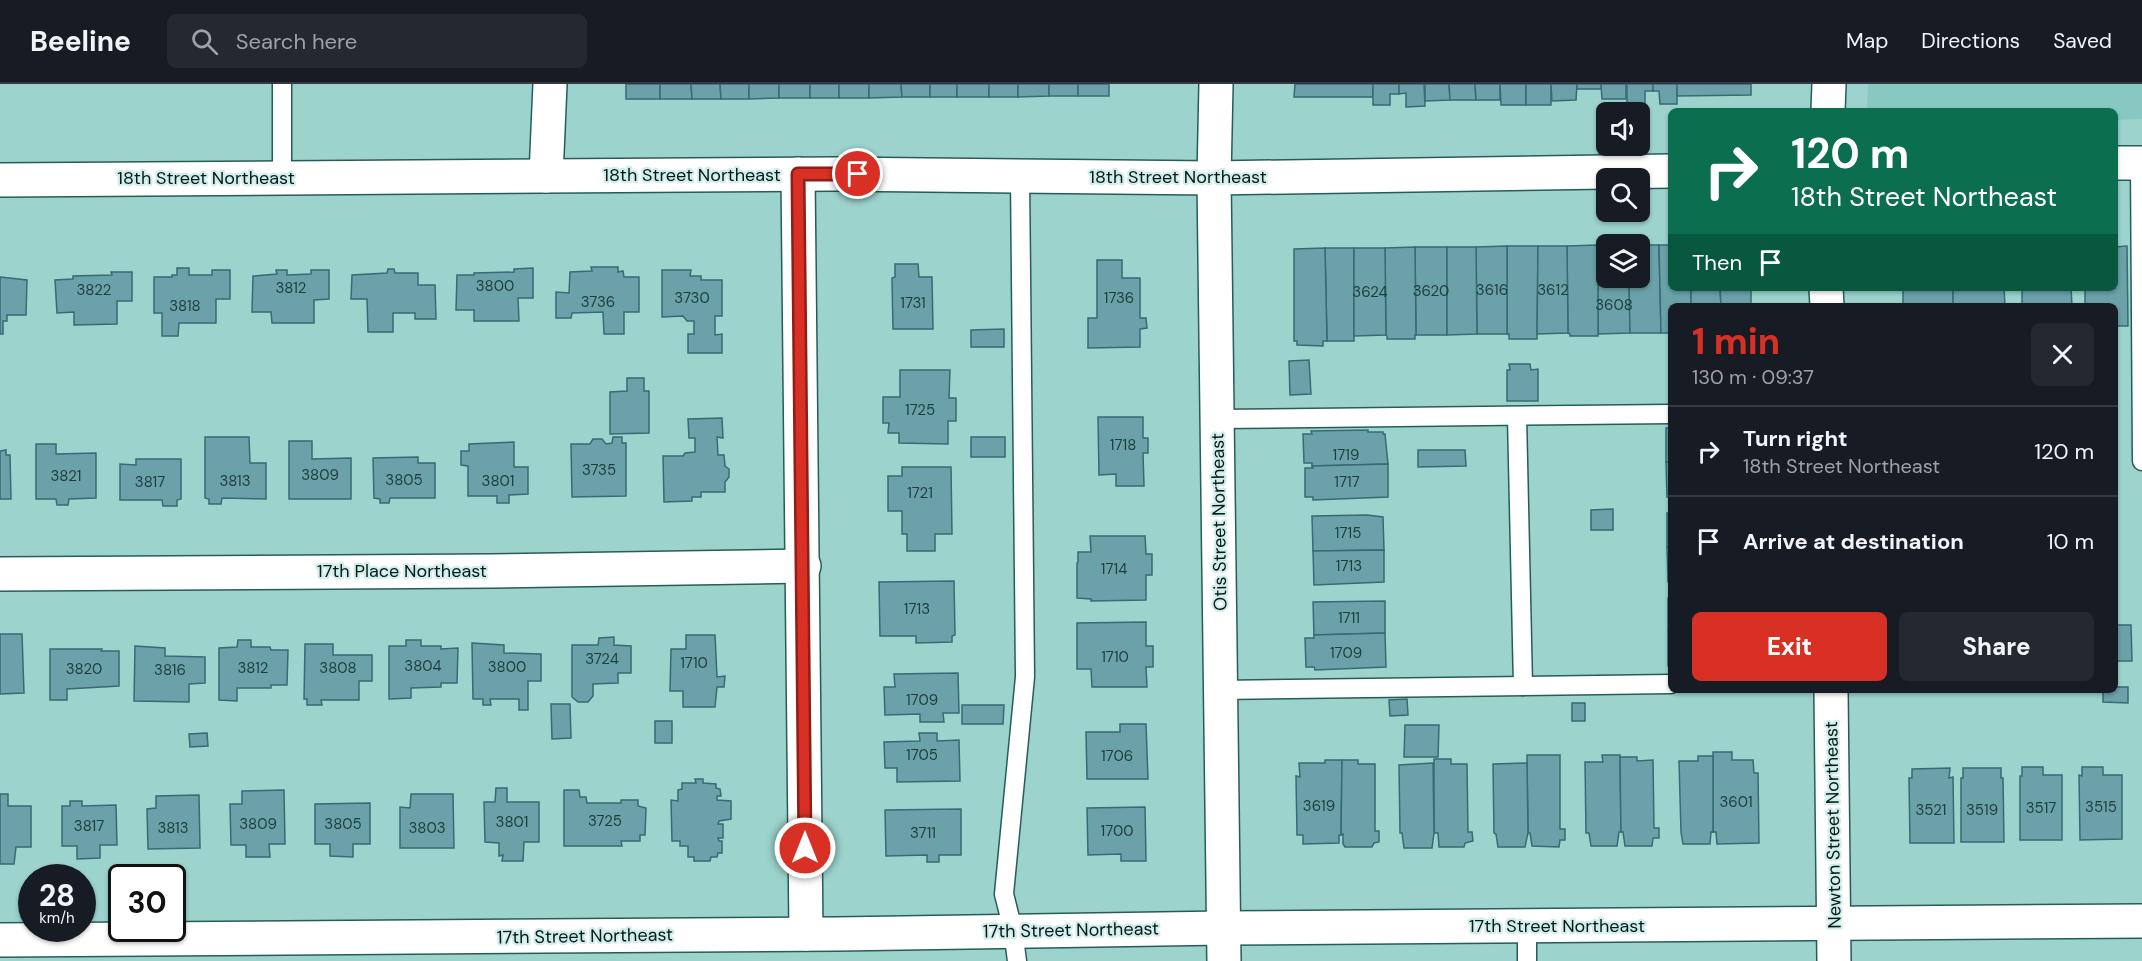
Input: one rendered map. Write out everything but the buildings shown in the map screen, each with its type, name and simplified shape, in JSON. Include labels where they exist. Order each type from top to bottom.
[{"type":"street","points":[[546,176],[550,84]]},
{"type":"street","name":"Otis Street Northeast","points":[[1216,84],[1214,178],[1224,961]]},
{"type":"street","points":[[1828,108],[1829,84]]},
{"type":"street","name":"18th Street Northeast","points":[[0,180],[798,174],[1214,178],[1668,171]]},
{"type":"street","points":[[798,174],[804,566],[806,934]]},
{"type":"street","name":"17th Place Northeast","points":[[0,574],[492,571],[804,566]]},
{"type":"street","name":"Newton Street Northeast","points":[[1831,693],[1834,961]]},
{"type":"street","name":"17th Street Northeast","points":[[0,940],[806,934],[1015,946],[1224,928],[2142,921]]},
{"type":"lane","points":[[282,84],[282,178]]},
{"type":"lane","points":[[2132,163],[2142,396],[2142,461]]},
{"type":"lane","points":[[1015,946],[1004,894],[1025,677],[1020,176]]},
{"type":"lane","points":[[1218,419],[1668,414]]},
{"type":"lane","points":[[1516,416],[1523,686]]},
{"type":"lane","points":[[1221,690],[1668,684]]},
{"type":"lane","points":[[1527,926],[1527,961]]},
{"type":"shaded area","points":[[1868,84],[2142,84],[2142,119],[2118,120],[2118,108],[1867,108]]},
{"type":"route","points":[[805,848],[798,174],[858,174]]}]
